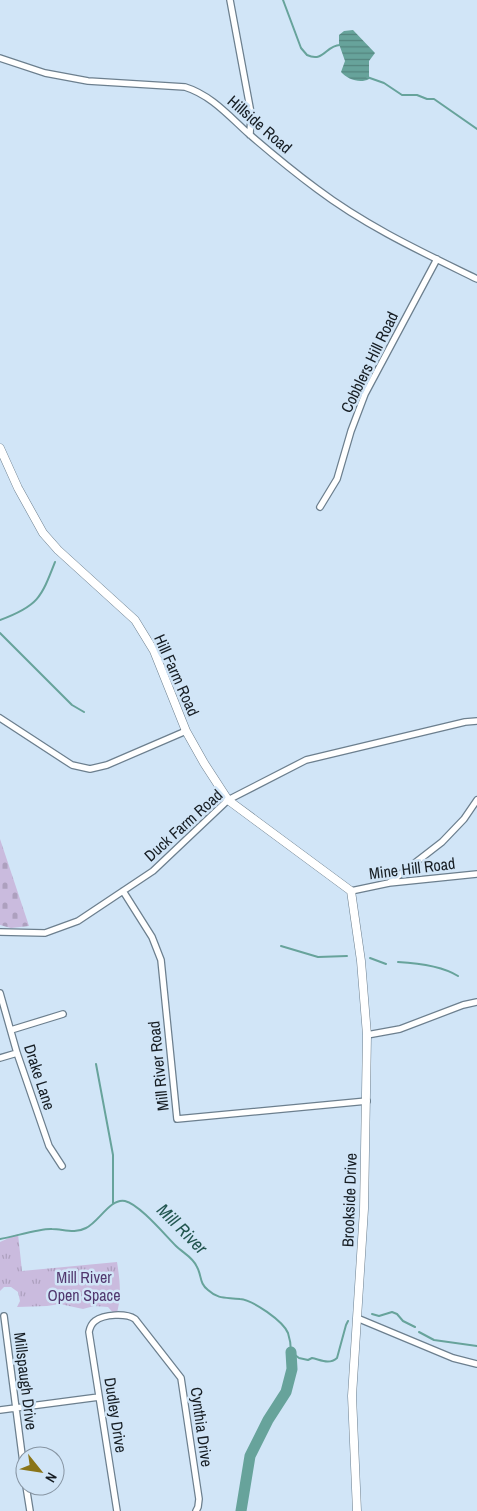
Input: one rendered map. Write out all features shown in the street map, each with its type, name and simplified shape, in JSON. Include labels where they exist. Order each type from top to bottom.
[{"type":"main road","name":"Hill Farm Road","points":[[0,448],[18,488],[43,533],[58,550],[135,620],[154,651],[186,731],[228,800],[351,892]]},
{"type":"main road","name":"Brookside Drive","points":[[351,892],[361,961],[367,1035],[364,1209],[352,1396],[357,1511]]},
{"type":"street","points":[[230,0],[251,113],[250,135]]},
{"type":"street","name":"Hillside Road","points":[[0,58],[45,72],[88,81],[185,87],[197,90],[318,190],[351,213],[477,279]]},
{"type":"street","name":"Cobblers Hill Road","points":[[320,507],[337,479],[351,431],[365,394],[437,259]]},
{"type":"street","points":[[0,718],[72,765],[90,769],[107,765],[186,731]]},
{"type":"street","name":"Duck Farm Road","points":[[0,932],[45,933],[78,921],[153,871],[228,800],[306,760],[465,722],[477,721]]},
{"type":"street","points":[[389,883],[442,842],[464,819],[477,800]]},
{"type":"street","name":"Mine Hill Road","points":[[351,892],[389,883],[477,874]]},
{"type":"street","name":"Mill River Road","points":[[123,890],[152,937],[161,960],[177,1119],[367,1101]]},
{"type":"street","name":"Drake Lane","points":[[0,993],[17,1052],[49,1146],[62,1166]]},
{"type":"street","points":[[367,1035],[400,1029],[463,1005],[477,1002]]},
{"type":"street","points":[[11,1030],[63,1014]]},
{"type":"street","points":[[0,1058],[17,1052]]},
{"type":"street","name":"Millspaugh Drive","points":[[4,1316],[20,1446]]},
{"type":"street","name":"Cynthia Drive","points":[[92,1323],[102,1318],[132,1316],[181,1378],[199,1499],[196,1511]]},
{"type":"street","points":[[356,1318],[453,1358],[477,1364]]},
{"type":"street","name":"Dudley Drive","points":[[92,1323],[90,1336],[117,1511]]},
{"type":"street","points":[[0,1410],[99,1397]]},
{"type":"street","points":[[28,1496],[30,1511]]},
{"type":"green space","points":[[0,839],[29,926],[11,928],[0,925]]},
{"type":"green space","name":"Mill River Open Space","points":[[18,1234],[22,1271],[117,1262],[120,1289],[116,1316],[108,1307],[94,1306],[83,1309],[60,1304],[17,1307],[20,1301],[18,1292],[11,1287],[4,1287],[0,1291],[0,1242]]},
{"type":"shaded area","points":[[353,30],[375,53],[369,61],[369,79],[362,81],[347,77],[341,72],[345,61],[339,44],[339,35],[344,31]]},
{"type":"waterway","points":[[283,0],[301,48],[307,55],[317,57],[331,48],[340,45]]},
{"type":"waterway","points":[[367,77],[384,83],[402,95],[417,95],[427,99],[434,99],[477,129]]},
{"type":"waterway","points":[[0,620],[23,610],[36,599],[46,584],[55,562]]},
{"type":"waterway","points":[[0,633],[72,705],[84,712]]},
{"type":"waterway","points":[[281,946],[318,957],[347,956]]},
{"type":"waterway","points":[[370,958],[386,964]]},
{"type":"waterway","points":[[398,962],[437,967],[458,976]]},
{"type":"waterway","points":[[96,1064],[113,1155],[113,1203]]},
{"type":"waterway","name":"Mill River","points":[[0,1239],[47,1229],[82,1230],[91,1225],[114,1203],[125,1201],[131,1203],[144,1214],[193,1260],[199,1270],[203,1285],[212,1293],[223,1298],[246,1300],[267,1312],[280,1323],[288,1333],[291,1352],[299,1358],[308,1360],[312,1358],[328,1362],[337,1358],[348,1321]]},
{"type":"waterway","points":[[372,1314],[379,1316],[392,1312],[397,1314],[403,1321],[415,1327]]},
{"type":"waterway","points":[[419,1332],[434,1340],[477,1346]]},
{"type":"waterway","name":"Mill River","points":[[241,1511],[250,1456],[268,1420],[286,1392],[292,1369],[291,1352]]}]
